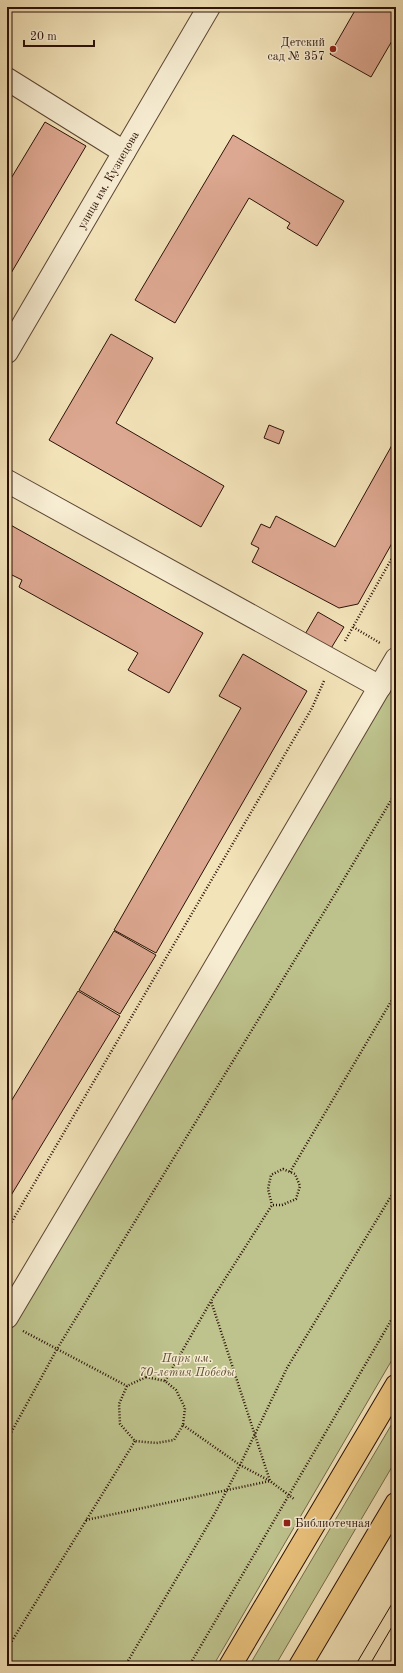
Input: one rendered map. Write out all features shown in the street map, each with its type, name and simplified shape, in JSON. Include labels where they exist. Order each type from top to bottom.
[{"type":"main road","points":[[230,1666],[396,1386]]},
{"type":"main road","points":[[300,1666],[396,1504]]},
{"type":"street","name":"улица им. Кузнецова","points":[[7,352],[209,7]]},
{"type":"street","points":[[7,79],[124,152]]},
{"type":"street","points":[[7,481],[380,687]]},
{"type":"street","points":[[14,1323],[380,687],[390,652]]},
{"type":"path","points":[[7,1230],[312,708],[333,661],[396,551]]},
{"type":"path","points":[[353,626],[390,652]]},
{"type":"path","points":[[7,1440],[57,1349],[396,792]]},
{"type":"path","points":[[290,1172],[396,993]]},
{"type":"path","points":[[165,1381],[211,1301],[272,1204],[268,1188],[271,1175],[283,1169],[295,1174],[300,1186],[296,1199],[282,1204],[272,1204]]},
{"type":"path","points":[[125,1666],[227,1490],[287,1368],[396,1188]]},
{"type":"path","points":[[211,1301],[270,1481]]},
{"type":"path","points":[[189,1666],[396,1312]]},
{"type":"path","points":[[14,1323],[57,1349],[128,1386]]},
{"type":"path","points":[[146,1377],[165,1381],[176,1390],[185,1408],[183,1425],[174,1440],[156,1443],[135,1441],[120,1424],[119,1404],[128,1386],[146,1377]]},
{"type":"path","points":[[183,1425],[240,1465],[270,1481],[294,1499]]},
{"type":"path","points":[[7,1649],[135,1441]]},
{"type":"path","points":[[86,1520],[270,1481]]},
{"type":"green space","name":"Парк им. 70-летия Победы","points":[[396,667],[396,1353],[213,1666],[7,1666],[7,1325]]},
{"type":"green space","points":[[396,1417],[396,1460],[275,1666],[249,1666]]},
{"type":"building","points":[[357,7],[396,7],[396,34],[371,77],[330,54]]},
{"type":"building","points":[[45,122],[86,146],[7,280],[7,185]]},
{"type":"building","points":[[233,135],[344,201],[317,246],[287,228],[290,223],[249,198],[175,323],[135,300]]},
{"type":"building","points":[[111,334],[153,358],[116,423],[224,486],[201,527],[49,440]]},
{"type":"building","points":[[269,425],[284,431],[279,444],[264,438]]},
{"type":"building","points":[[396,438],[396,536],[358,604],[339,608],[252,562],[259,548],[251,544],[261,524],[270,528],[276,516],[335,547]]},
{"type":"building","points":[[7,523],[203,633],[169,693],[128,670],[138,653],[19,587],[22,580],[12,575],[7,583]]},
{"type":"building","points":[[318,612],[344,627],[330,650],[304,636]]},
{"type":"building","points":[[243,654],[307,691],[156,953],[114,930],[241,708],[219,696]]},
{"type":"building","points":[[114,931],[156,955],[120,1014],[79,990]]},
{"type":"building","points":[[78,991],[120,1016],[7,1202],[7,1108]]},
{"type":"tram line","points":[[355,1666],[396,1597]]},
{"type":"tram line","points":[[369,1666],[396,1620]]},
{"type":"place","name":"Детский сад № 357","points":[[333,49]]},
{"type":"place","name":"Библиотечная","points":[[287,1523]]}]
